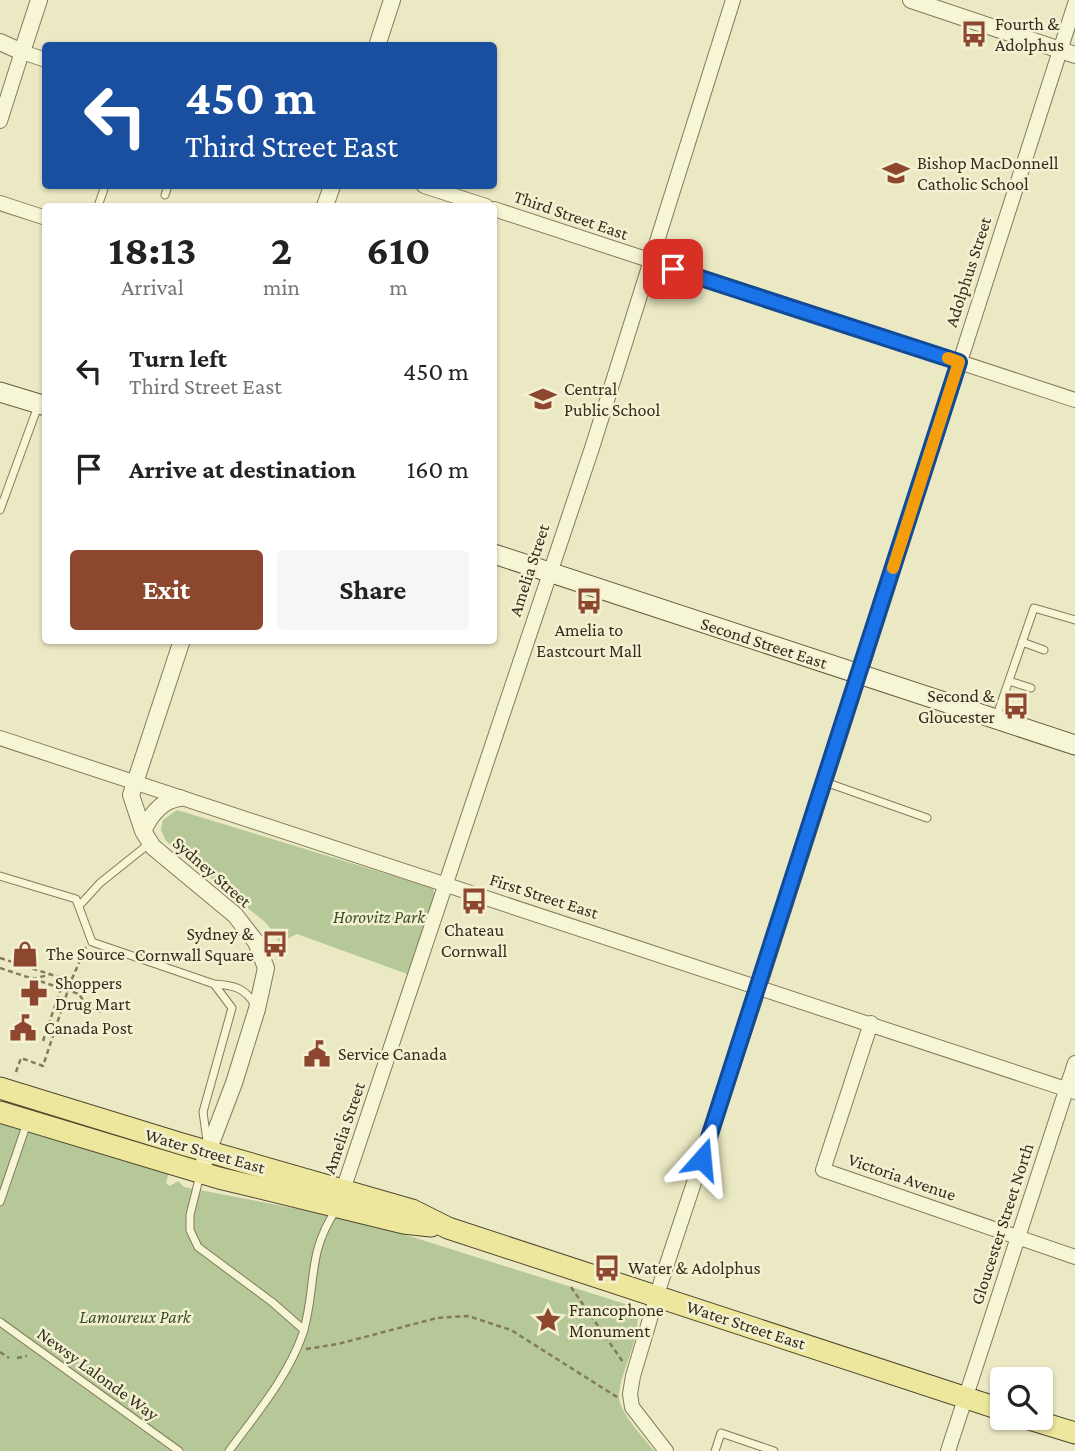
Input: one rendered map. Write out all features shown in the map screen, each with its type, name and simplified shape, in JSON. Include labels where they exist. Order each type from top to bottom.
[{"type":"main road","points":[[0,391],[42,405]]},
{"type":"main road","name":"Second Street East","points":[[497,555],[1075,745]]},
{"type":"main road","name":"Water Street East","points":[[0,1088],[211,1142],[341,1198]]},
{"type":"main road","name":"Water Street East","points":[[0,1112],[201,1173],[412,1210],[448,1228],[655,1304],[990,1406]]},
{"type":"main road","points":[[1053,1426],[1075,1433]]},
{"type":"street","points":[[0,121],[39,0]]},
{"type":"street","points":[[378,42],[392,0]]},
{"type":"street","name":"Amelia Street","points":[[341,1198],[592,448],[733,0]]},
{"type":"street","points":[[911,0],[1067,52]]},
{"type":"street","name":"Adolphus Street","points":[[632,1407],[630,1394],[633,1376],[655,1304],[959,362],[1067,52],[1075,4]]},
{"type":"street","points":[[0,42],[42,59]]},
{"type":"street","name":"Third Street East","points":[[433,189],[477,203]]},
{"type":"street","points":[[0,203],[42,217]]},
{"type":"street","name":"Third Street East","points":[[497,210],[1075,400]]},
{"type":"street","points":[[146,837],[131,795],[181,644]]},
{"type":"street","name":"First Street East","points":[[0,738],[1071,1091]]},
{"type":"street","points":[[146,837],[149,819],[171,799],[180,798]]},
{"type":"street","name":"Sydney Street","points":[[146,837],[235,915],[256,942],[266,968],[257,1009],[201,1173]]},
{"type":"street","name":"Victoria Avenue","points":[[871,1023],[823,1170],[1075,1257]]},
{"type":"street","name":"Gloucester Street North","points":[[948,1451],[1017,1237],[1071,1091],[1075,1063]]},
{"type":"street","points":[[632,1407],[666,1451]]},
{"type":"lane","points":[[165,195],[168,189]]},
{"type":"lane","points":[[0,510],[42,405]]},
{"type":"lane","points":[[996,719],[1034,608],[1075,620]]},
{"type":"lane","points":[[1022,642],[1044,650]]},
{"type":"lane","points":[[1009,681],[1031,688]]},
{"type":"lane","points":[[824,782],[927,818]]},
{"type":"lane","points":[[79,906],[146,837]]},
{"type":"lane","points":[[0,876],[76,899],[92,942],[214,984],[230,985],[247,991],[257,1009]]},
{"type":"lane","points":[[211,1142],[203,1112],[232,1008],[214,984]]},
{"type":"lane","points":[[0,1202],[28,1121]]},
{"type":"lane","points":[[201,1173],[190,1215],[190,1230],[198,1247],[272,1302],[304,1330]]},
{"type":"lane","points":[[229,1451],[278,1382],[296,1350],[304,1330],[318,1243],[341,1198]]},
{"type":"lane","name":"Newsy Lalonde Way","points":[[0,1322],[179,1451]]},
{"type":"lane","points":[[715,1451],[721,1433],[774,1451]]},
{"type":"path","points":[[16,1072],[21,1058],[43,1066],[71,981],[86,946],[92,942]]},
{"type":"path","points":[[0,958],[71,981]]},
{"type":"path","points":[[0,968],[79,994],[88,1008],[100,1012]]},
{"type":"path","points":[[32,979],[49,975]]},
{"type":"path","points":[[43,1041],[61,988]]},
{"type":"path","points":[[569,1284],[633,1376]]},
{"type":"path","points":[[296,1350],[338,1344],[437,1318],[468,1316],[495,1323],[526,1338],[632,1407]]},
{"type":"path","points":[[0,1352],[9,1358]]},
{"type":"path","points":[[17,1358],[27,1356]]},
{"type":"green space","name":"Horovitz Park","points":[[177,810],[433,888],[436,897],[410,975],[297,934],[279,943],[265,922],[166,841],[161,830],[163,820]]},
{"type":"green space","name":"Lamoureux Park","points":[[0,1120],[169,1172],[166,1183],[170,1186],[178,1181],[184,1187],[340,1217],[403,1234],[635,1307],[637,1328],[619,1397],[628,1418],[654,1451],[0,1451]]},
{"type":"slow traffic","points":[[893,568],[959,362],[948,358]]},
{"type":"place","name":"Fourth & Adolphus","points":[[974,34]]},
{"type":"place","name":"Bishop MacDonnell Catholic School","points":[[896,173]]},
{"type":"place","name":"Central Public School","points":[[543,399]]},
{"type":"place","name":"Amelia to Eastcourt Mall","points":[[589,601]]},
{"type":"place","name":"Second & Gloucester","points":[[1016,706]]},
{"type":"place","name":"Chateau Cornwall","points":[[474,901]]},
{"type":"place","name":"Sydney & Cornwall Square","points":[[275,944]]},
{"type":"place","name":"The Source","points":[[25,954]]},
{"type":"place","name":"Shoppers Drug Mart","points":[[34,993]]},
{"type":"place","name":"Canada Post","points":[[23,1028]]},
{"type":"place","name":"Service Canada","points":[[317,1054]]},
{"type":"place","name":"Water & Adolphus","points":[[607,1268]]},
{"type":"place","name":"Francophone Monument","points":[[548,1320]]},
{"type":"route","points":[[673,269],[959,362],[702,1159]]}]
